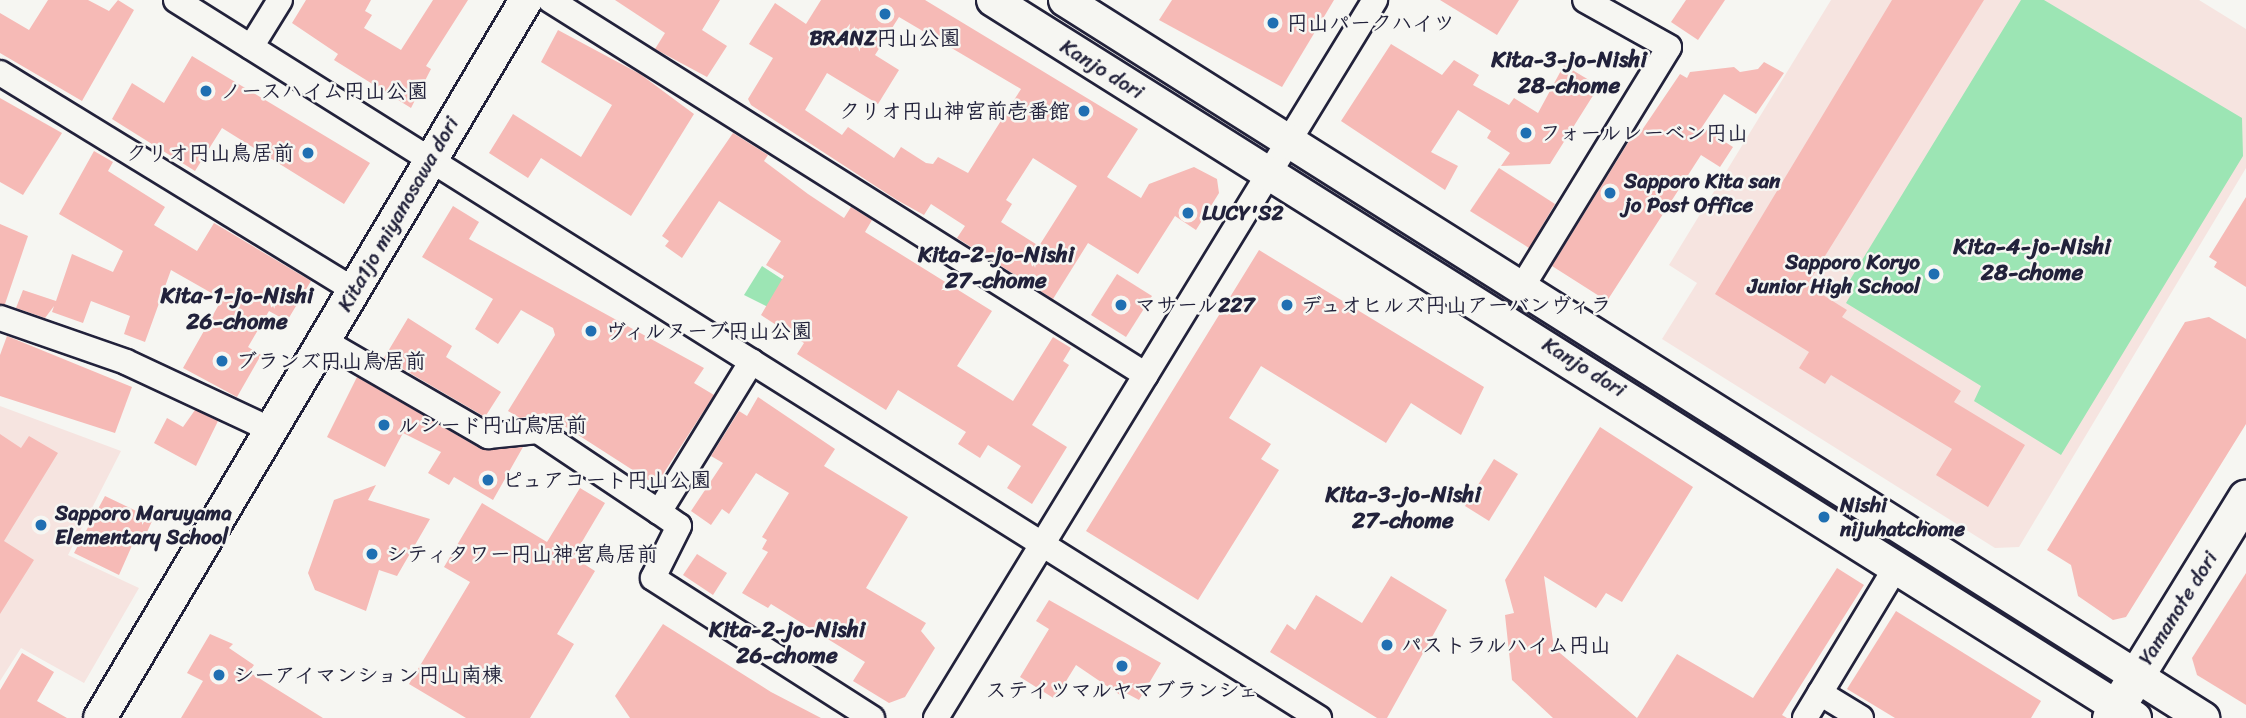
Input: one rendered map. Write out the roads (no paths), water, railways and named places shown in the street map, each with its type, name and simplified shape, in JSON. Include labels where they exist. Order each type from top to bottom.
[{"type":"main road","name":"Yamanote dori","points":[[2121,714],[2136,676],[2241,518]]},
{"type":"street","points":[[176,0],[1319,718]]},
{"type":"street","points":[[251,47],[280,0]]},
{"type":"street","name":"Kita1jo miyanosawa dori","points":[[100,718],[526,0]]},
{"type":"street","points":[[550,0],[1146,375]]},
{"type":"street","name":"Kanjo dori","points":[[993,0],[1269,174],[1620,389],[2121,714]]},
{"type":"street","name":"Kanjo dori","points":[[1065,0],[2203,718]]},
{"type":"street","points":[[936,718],[1376,0]]},
{"type":"street","points":[[1522,286],[1669,47],[1586,0]]},
{"type":"street","points":[[0,73],[354,290]]},
{"type":"street","points":[[0,317],[126,362],[272,429]]},
{"type":"street","points":[[324,341],[488,436],[538,431],[659,512],[679,526],[653,578],[872,718]]},
{"type":"street","points":[[659,512],[752,361]]},
{"type":"street","points":[[1805,718],[1896,567]]},
{"type":"street","points":[[1820,693],[1861,718]]},
{"type":"place","name":"BRANZ円山公園","points":[[885,14]]},
{"type":"place","name":"円山パークハイツ","points":[[1273,23]]},
{"type":"place","name":"ノースハイム円山公園","points":[[206,91]]},
{"type":"place","name":"クリオ円山神宮前壱番館","points":[[1084,111]]},
{"type":"place","name":"フォールレーベン円山","points":[[1526,133]]},
{"type":"place","name":"クリオ円山鳥居前","points":[[308,153]]},
{"type":"place","name":"Sapporo Kita san jo Post Office","points":[[1610,193]]},
{"type":"place","name":"LUCY'S2","points":[[1188,213]]},
{"type":"place","name":"Sapporo Koryo Junior High School","points":[[1934,274]]},
{"type":"place","name":"マサール227","points":[[1121,305]]},
{"type":"place","name":"デュオヒルズ円山アーバンヴィラ","points":[[1287,305]]},
{"type":"place","name":"ヴィルヌーブ円山公園","points":[[591,331]]},
{"type":"place","name":"ブランズ円山鳥居前","points":[[222,361]]},
{"type":"place","name":"ルシード円山鳥居前","points":[[384,425]]},
{"type":"place","name":"ピュアコート円山公園","points":[[488,480]]},
{"type":"place","name":"Nishi nijuhatchome","points":[[1824,517]]},
{"type":"place","name":"Sapporo Maruyama Elementary School","points":[[41,525]]},
{"type":"place","name":"シティタワー円山神宮鳥居前","points":[[372,554]]},
{"type":"place","name":"パストラルハイム円山","points":[[1387,645]]},
{"type":"place","name":"ステイツマルヤマブランシェ","points":[[1122,666]]},
{"type":"place","name":"シーアイマンション円山南棟","points":[[219,675]]},
{"type":"district","name":"Kita-3-jo-Nishi 28-chome","points":[[1569,73]]},
{"type":"district","name":"Kita-4-jo-Nishi 28-chome","points":[[2032,260]]},
{"type":"district","name":"Kita-2-jo-Nishi 27-chome","points":[[996,268]]},
{"type":"district","name":"Kita-1-jo-Nishi 26-chome","points":[[237,309]]},
{"type":"district","name":"Kita-3-jo-Nishi 27-chome","points":[[1403,508]]},
{"type":"district","name":"Kita-2-jo-Nishi 26-chome","points":[[787,643]]}]
